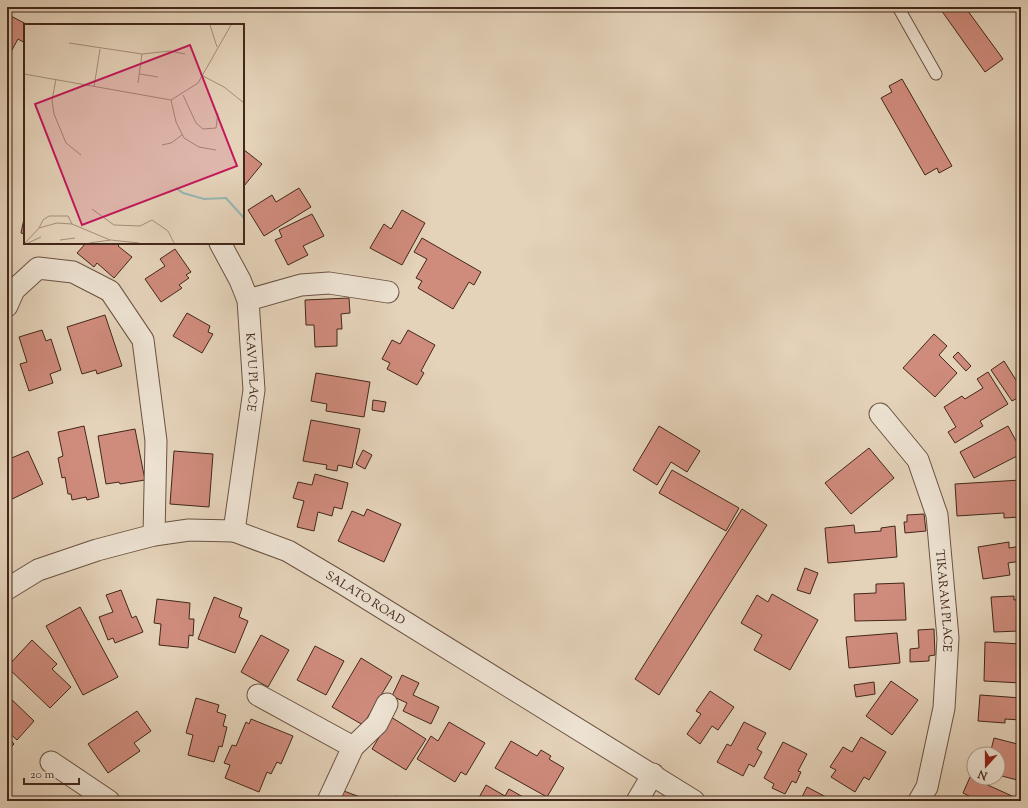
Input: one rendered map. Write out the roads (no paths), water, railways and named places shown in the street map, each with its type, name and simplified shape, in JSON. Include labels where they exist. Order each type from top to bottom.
[{"type":"street","name":"KAVU PLACE","points":[[221,244],[240,280],[248,300],[254,390],[234,531]]},
{"type":"street","points":[[7,306],[14,290],[38,268],[74,272],[110,291],[143,340],[156,441],[154,535]]},
{"type":"street","points":[[248,300],[301,285],[329,283],[388,292]]},
{"type":"street","name":"TIKARAM PLACE","points":[[880,414],[918,460],[937,515],[948,638],[944,708],[927,787],[920,801]]},
{"type":"street","name":"SALATO ROAD","points":[[7,589],[38,570],[97,550],[154,535],[189,530],[234,531],[288,551],[653,774],[694,801]]},
{"type":"street","points":[[258,695],[353,747]]},
{"type":"street","points":[[328,801],[353,747],[377,724],[387,704]]},
{"type":"street","points":[[51,762],[109,801]]},
{"type":"street","points":[[637,801],[653,774]]},
{"type":"lane","points":[[898,7],[936,74]]}]
